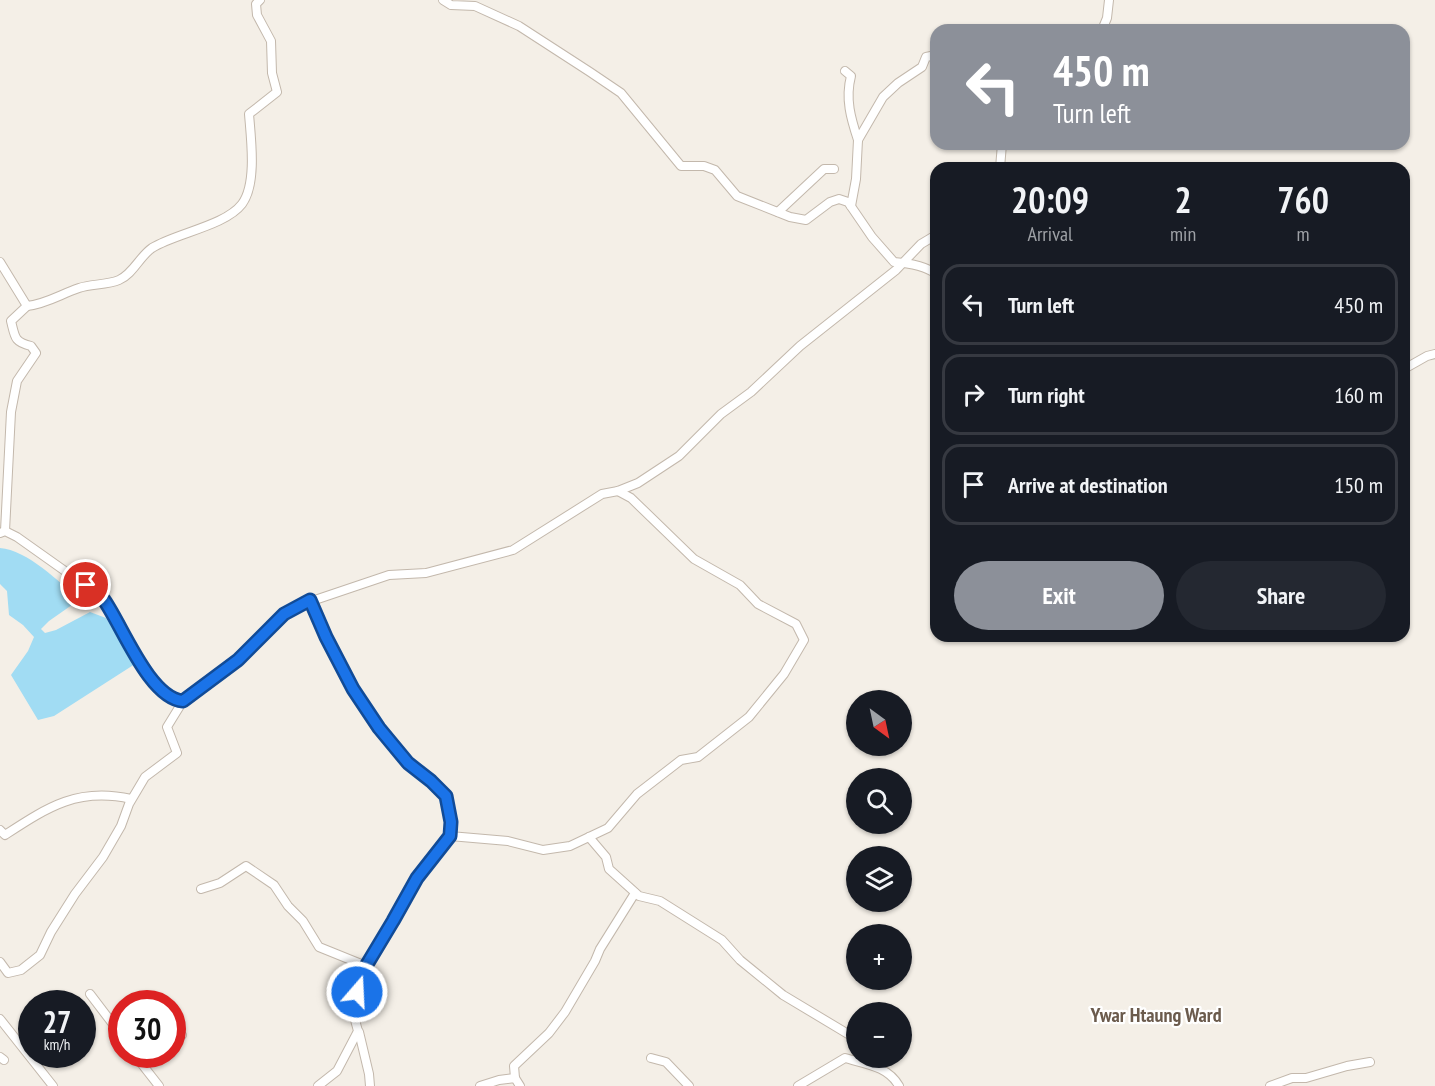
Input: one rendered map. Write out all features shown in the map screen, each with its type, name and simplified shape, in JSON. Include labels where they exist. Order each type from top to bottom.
[{"type":"street","points":[[183,701],[175,700],[165,694],[146,671],[126,641],[103,598],[17,537],[3,532],[11,412],[17,381],[36,353],[31,346],[20,343],[16,339],[11,321],[27,306],[41,304],[80,287],[119,280],[134,268],[150,249],[232,214],[243,203],[250,184],[252,148],[249,114],[277,92],[272,73],[271,41],[257,15],[256,4],[260,0]]},
{"type":"street","points":[[443,0],[451,5],[475,6],[519,26],[621,93],[681,166],[704,166],[715,170],[737,196],[789,217],[806,220],[830,202],[839,199],[848,202],[872,237],[894,262],[903,262],[930,270]]},
{"type":"street","points":[[1104,24],[1108,0]]},
{"type":"street","points":[[858,140],[883,97],[898,83],[922,67],[926,57],[930,56]]},
{"type":"street","points":[[845,71],[851,76],[848,88],[849,108],[858,140],[856,179],[851,206]]},
{"type":"street","points":[[778,212],[824,169],[834,169]]},
{"type":"street","points":[[0,962],[4,976],[21,970],[40,955],[57,922],[103,857],[145,777],[177,753],[167,727],[183,701],[238,660],[284,614],[310,600],[389,575],[426,573],[513,550],[602,494],[618,491],[638,483],[679,456],[721,414],[751,392],[800,346],[930,239]]},
{"type":"street","points":[[0,262],[27,306]]},
{"type":"street","points":[[1410,366],[1435,354]]},
{"type":"street","points":[[450,836],[508,841],[543,849],[570,846],[608,828],[637,794],[681,760],[698,757],[749,717],[784,674],[804,640],[796,624],[758,604],[740,585],[694,559],[630,498],[618,491]]},
{"type":"street","points":[[310,600],[353,689],[379,728],[408,763],[446,796],[451,822],[450,836],[417,878],[366,966],[352,1010],[370,1086]]},
{"type":"street","points":[[0,830],[5,836],[49,808],[73,798],[111,795],[132,799]]},
{"type":"street","points":[[589,837],[606,857],[609,869],[639,896],[660,901],[722,940],[741,960],[783,994],[846,1033]]},
{"type":"street","points":[[201,889],[220,883],[246,866],[274,885],[288,906],[303,921],[319,947],[366,966]]},
{"type":"street","points":[[520,1086],[514,1078],[514,1066],[549,1033],[565,1012],[600,949],[636,893]]},
{"type":"street","points":[[96,1002],[108,1018]]},
{"type":"street","points":[[0,1019],[53,1086]]},
{"type":"street","points":[[318,1086],[337,1071],[358,1031]]},
{"type":"street","points":[[798,1086],[845,1058],[878,1067],[891,1074],[899,1086]]},
{"type":"street","points":[[651,1059],[666,1062],[689,1086]]},
{"type":"street","points":[[1270,1086],[1292,1077],[1306,1078],[1370,1062]]},
{"type":"street","points":[[145,1068],[159,1086]]},
{"type":"street","points":[[480,1086],[514,1078]]},
{"type":"water","points":[[0,548],[21,554],[32,561],[53,576],[79,600],[49,621],[41,629],[45,633],[56,630],[90,612],[106,618],[135,664],[54,716],[38,720],[11,675],[28,651],[34,637],[9,615],[7,591],[0,584]]},
{"type":"district","name":"Ywar Htaung Ward","points":[[1156,1015]]},
{"type":"route","points":[[86,585],[103,598],[126,641],[165,694],[175,700],[183,701],[238,660],[284,614],[310,600],[353,689],[379,728],[408,763],[446,796],[451,822],[450,836],[417,878],[366,966],[357,992]]}]
